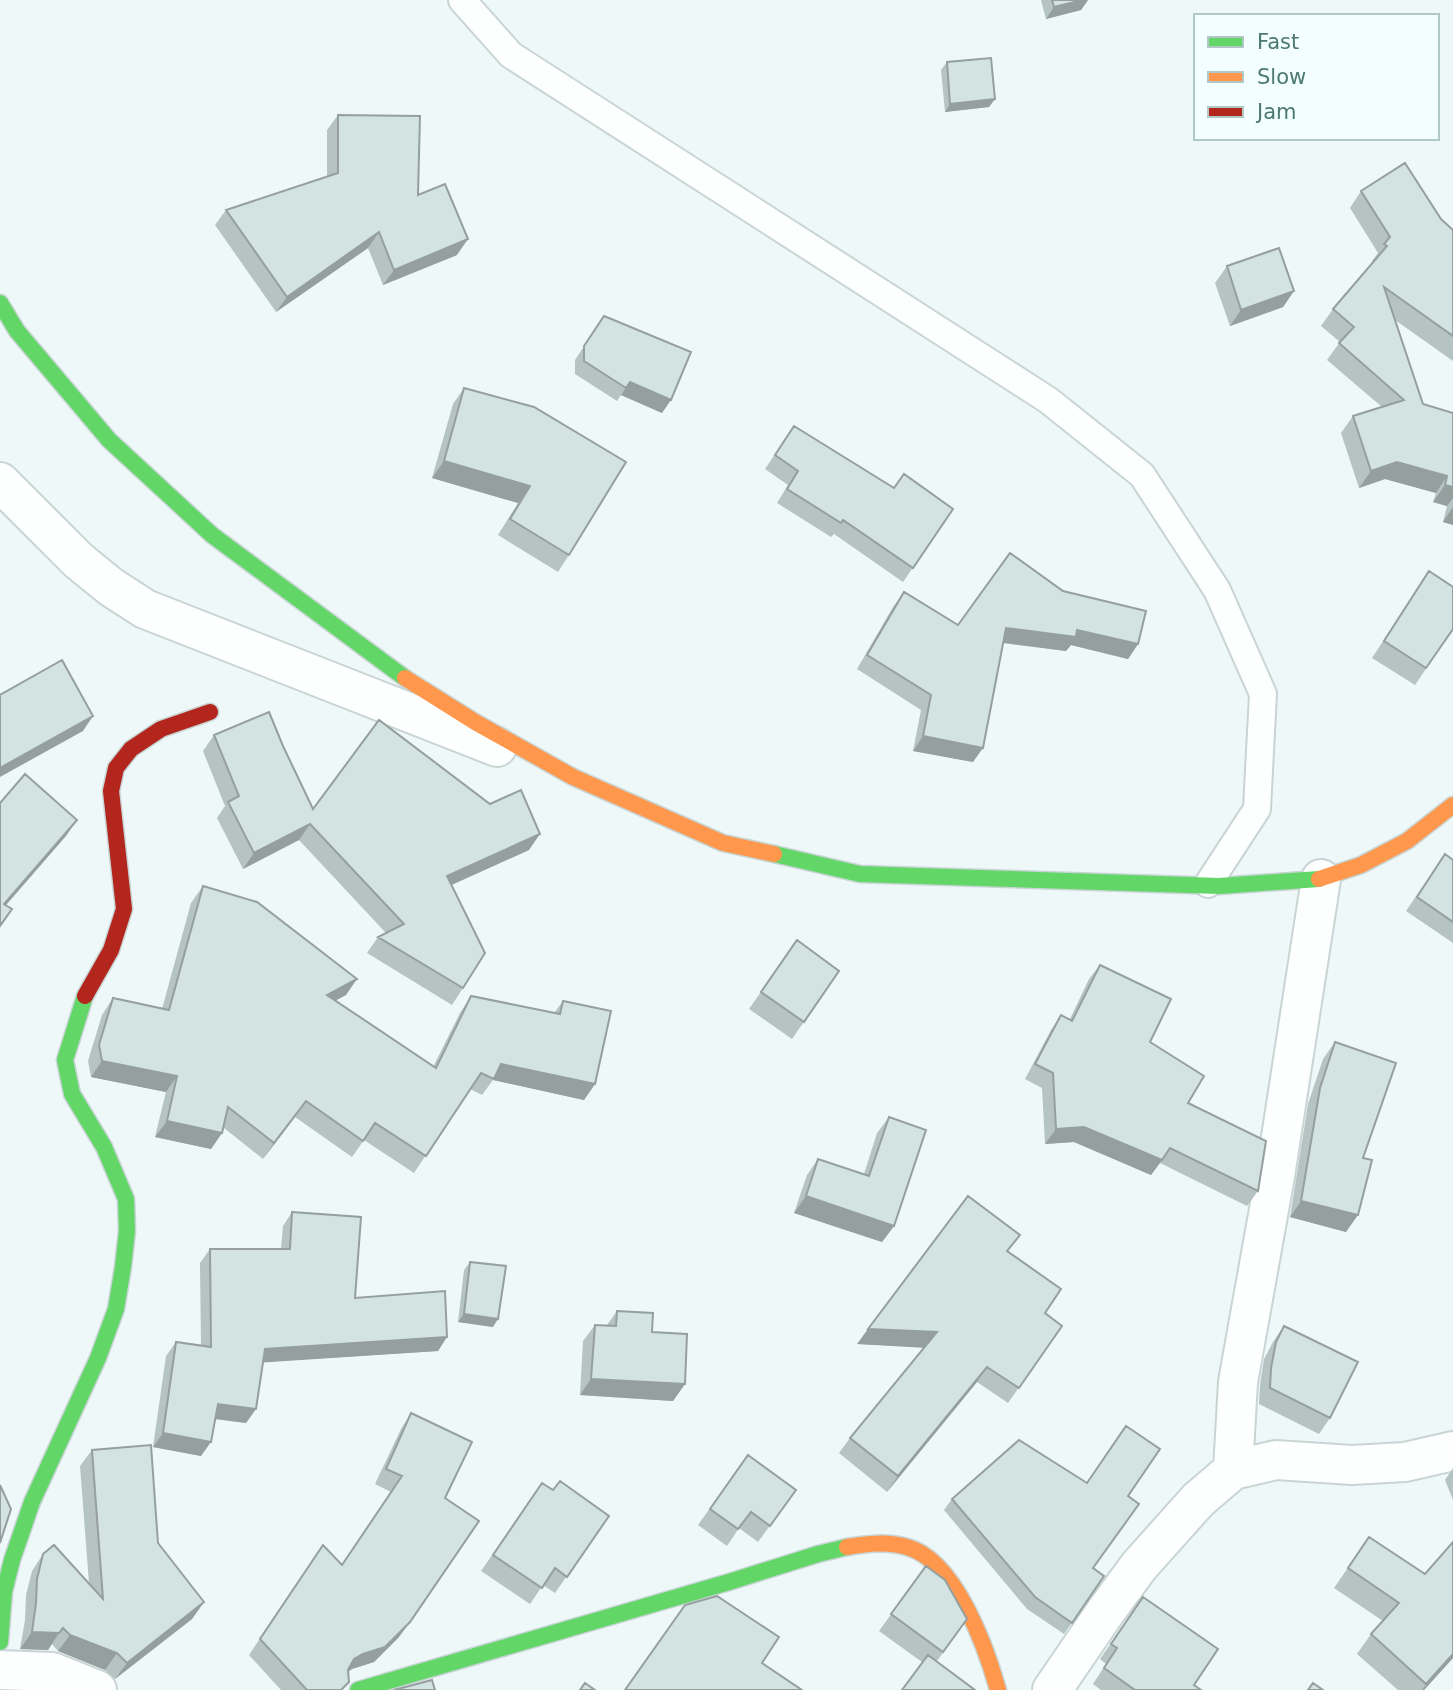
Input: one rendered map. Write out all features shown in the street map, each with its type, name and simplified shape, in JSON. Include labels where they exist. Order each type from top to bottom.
[{"type":"street","points":[[0,303],[17,331],[109,440],[212,535],[403,677],[475,722],[573,777]]},
{"type":"street","points":[[0,482],[79,561],[145,609],[573,777],[723,843],[860,874],[1219,886],[1321,879],[1361,865],[1407,841],[1453,805]]},
{"type":"street","points":[[0,1642],[4,1592],[12,1560],[32,1502],[98,1358],[116,1310],[123,1267],[127,1199],[104,1147],[72,1094],[65,1060],[85,995],[111,950],[124,909],[111,791],[116,768],[131,749],[161,729],[210,712]]},
{"type":"street","points":[[1233,1470],[1238,1382],[1275,1176],[1321,879]]},
{"type":"street","points":[[1052,1690],[1139,1566],[1198,1500],[1233,1470],[1276,1460],[1352,1465],[1405,1462],[1453,1451]]},
{"type":"street","points":[[359,1690],[841,1548],[884,1543],[919,1552],[934,1562],[954,1587],[978,1632],[998,1690]]},
{"type":"street","points":[[0,1671],[52,1672],[97,1690]]},
{"type":"lane","points":[[462,0],[511,55],[1048,400],[1142,475],[1217,590],[1263,694],[1257,809],[1208,884]]},
{"type":"building","points":[[1052,0],[1083,0],[1054,7]]},
{"type":"building","points":[[991,58],[995,99],[950,104],[947,62]]},
{"type":"building","points":[[338,115],[420,116],[418,195],[445,184],[468,239],[394,270],[379,232],[287,297],[226,210],[338,173]]},
{"type":"building","points":[[1405,163],[1441,219],[1453,230],[1453,336],[1384,287],[1423,404],[1453,413],[1453,487],[1445,485],[1447,476],[1397,462],[1371,471],[1353,416],[1404,400],[1339,343],[1354,327],[1333,309],[1387,246],[1384,244],[1390,237],[1361,191]]},
{"type":"building","points":[[1279,248],[1294,291],[1241,310],[1227,266]]},
{"type":"building","points":[[604,316],[691,352],[671,400],[630,382],[626,388],[584,361],[584,346]]},
{"type":"building","points":[[464,388],[534,407],[626,462],[569,555],[510,519],[530,486],[444,461]]},
{"type":"building","points":[[794,426],[894,488],[904,474],[953,509],[913,568],[843,520],[841,523],[787,489],[798,471],[775,455]]},
{"type":"building","points":[[1010,553],[1063,591],[1146,611],[1138,644],[1077,630],[1076,637],[1006,628],[983,748],[923,736],[931,695],[867,655],[904,592],[958,625]]},
{"type":"building","points":[[1429,571],[1453,587],[1453,629],[1426,668],[1384,641]]},
{"type":"building","points":[[62,660],[93,716],[0,768],[0,695]]},
{"type":"building","points":[[269,712],[313,809],[379,720],[490,804],[521,790],[540,834],[447,876],[485,953],[463,988],[378,937],[404,924],[310,824],[254,853],[228,802],[239,796],[214,735]]},
{"type":"building","points":[[25,774],[77,820],[4,904],[12,909],[0,926],[0,803]]},
{"type":"building","points":[[1445,854],[1453,860],[1453,922],[1417,897]]},
{"type":"building","points":[[203,886],[257,902],[357,979],[327,995],[436,1068],[471,996],[560,1014],[563,1001],[611,1011],[595,1084],[501,1064],[494,1079],[481,1073],[426,1156],[375,1123],[363,1141],[306,1101],[274,1143],[228,1107],[222,1133],[167,1121],[177,1076],[102,1061],[99,1045],[113,998],[169,1010]]},
{"type":"building","points":[[797,940],[839,971],[804,1022],[761,992]]},
{"type":"building","points":[[1100,965],[1171,999],[1150,1042],[1204,1076],[1188,1103],[1266,1141],[1258,1191],[1170,1148],[1162,1160],[1084,1127],[1056,1129],[1053,1073],[1035,1064],[1061,1015],[1072,1021]]},
{"type":"building","points":[[1335,1042],[1396,1063],[1363,1158],[1372,1160],[1358,1215],[1301,1201],[1320,1088]]},
{"type":"building","points":[[889,1117],[926,1130],[894,1226],[806,1196],[818,1159],[869,1176]]},
{"type":"building","points":[[968,1196],[1020,1235],[1007,1251],[1061,1289],[1045,1313],[1062,1326],[1019,1388],[987,1367],[898,1476],[850,1438],[937,1332],[868,1329]]},
{"type":"building","points":[[292,1212],[361,1217],[355,1298],[445,1291],[447,1337],[265,1349],[256,1409],[218,1404],[211,1442],[163,1433],[176,1342],[211,1347],[210,1249],[290,1249]]},
{"type":"building","points":[[470,1262],[506,1266],[498,1319],[464,1314]]},
{"type":"building","points":[[617,1311],[653,1313],[652,1332],[687,1334],[685,1384],[591,1379],[595,1325],[616,1326]]},
{"type":"building","points":[[1284,1326],[1358,1362],[1330,1418],[1270,1388],[1276,1342]]},
{"type":"building","points":[[411,1413],[472,1442],[445,1498],[479,1521],[410,1622],[385,1647],[354,1659],[348,1670],[349,1682],[341,1690],[307,1690],[260,1639],[323,1545],[342,1565],[402,1476],[386,1469]]},
{"type":"building","points":[[1126,1426],[1160,1449],[1128,1496],[1139,1504],[1093,1568],[1104,1576],[1072,1623],[1035,1597],[952,1499],[1019,1440],[1087,1483]]},
{"type":"building","points":[[151,1445],[158,1543],[204,1602],[127,1663],[117,1653],[70,1635],[63,1628],[59,1633],[32,1632],[37,1579],[43,1554],[54,1545],[103,1599],[92,1450]]},
{"type":"building","points":[[748,1455],[796,1490],[770,1526],[751,1512],[738,1529],[710,1509]]},
{"type":"building","points":[[560,1481],[609,1516],[567,1577],[555,1568],[542,1588],[493,1555],[542,1483],[553,1490]]},
{"type":"building","points":[[0,1485],[11,1509],[0,1543]]},
{"type":"building","points":[[1369,1537],[1425,1574],[1453,1542],[1453,1654],[1426,1684],[1371,1634],[1399,1603],[1348,1568]]},
{"type":"building","points":[[926,1566],[945,1580],[967,1619],[943,1652],[891,1614]]},
{"type":"building","points":[[717,1596],[779,1637],[762,1663],[802,1690],[625,1690],[685,1605]]},
{"type":"building","points":[[1143,1597],[1218,1649],[1194,1685],[1201,1690],[1135,1690],[1104,1668],[1117,1648],[1111,1644]]},
{"type":"building","points":[[928,1655],[975,1690],[902,1690]]},
{"type":"building","points":[[432,1680],[435,1690],[394,1690]]},
{"type":"building","points":[[585,1683],[595,1690],[580,1690]]},
{"type":"building","points":[[1313,1683],[1323,1690],[1308,1690]]},
{"type":"traffic: fast","points":[[0,303],[17,331],[109,440],[212,535],[405,678]]},
{"type":"traffic: fast","points":[[774,854],[860,874],[1219,886],[1319,879]]},
{"type":"traffic: fast","points":[[0,1642],[4,1592],[12,1560],[32,1502],[98,1358],[116,1309],[123,1267],[127,1231],[126,1199],[104,1147],[72,1094],[65,1060],[85,996]]},
{"type":"traffic: fast","points":[[358,1690],[847,1547]]},
{"type":"traffic: slow","points":[[405,678],[475,722],[573,777],[723,843],[774,854]]},
{"type":"traffic: slow","points":[[1319,879],[1361,865],[1407,841],[1453,805]]},
{"type":"traffic: slow","points":[[847,1547],[899,1545],[924,1555],[940,1569],[954,1587],[977,1629],[998,1690]]},
{"type":"traffic: jam","points":[[85,996],[111,950],[124,909],[111,791],[116,768],[131,749],[161,729],[210,712]]}]
